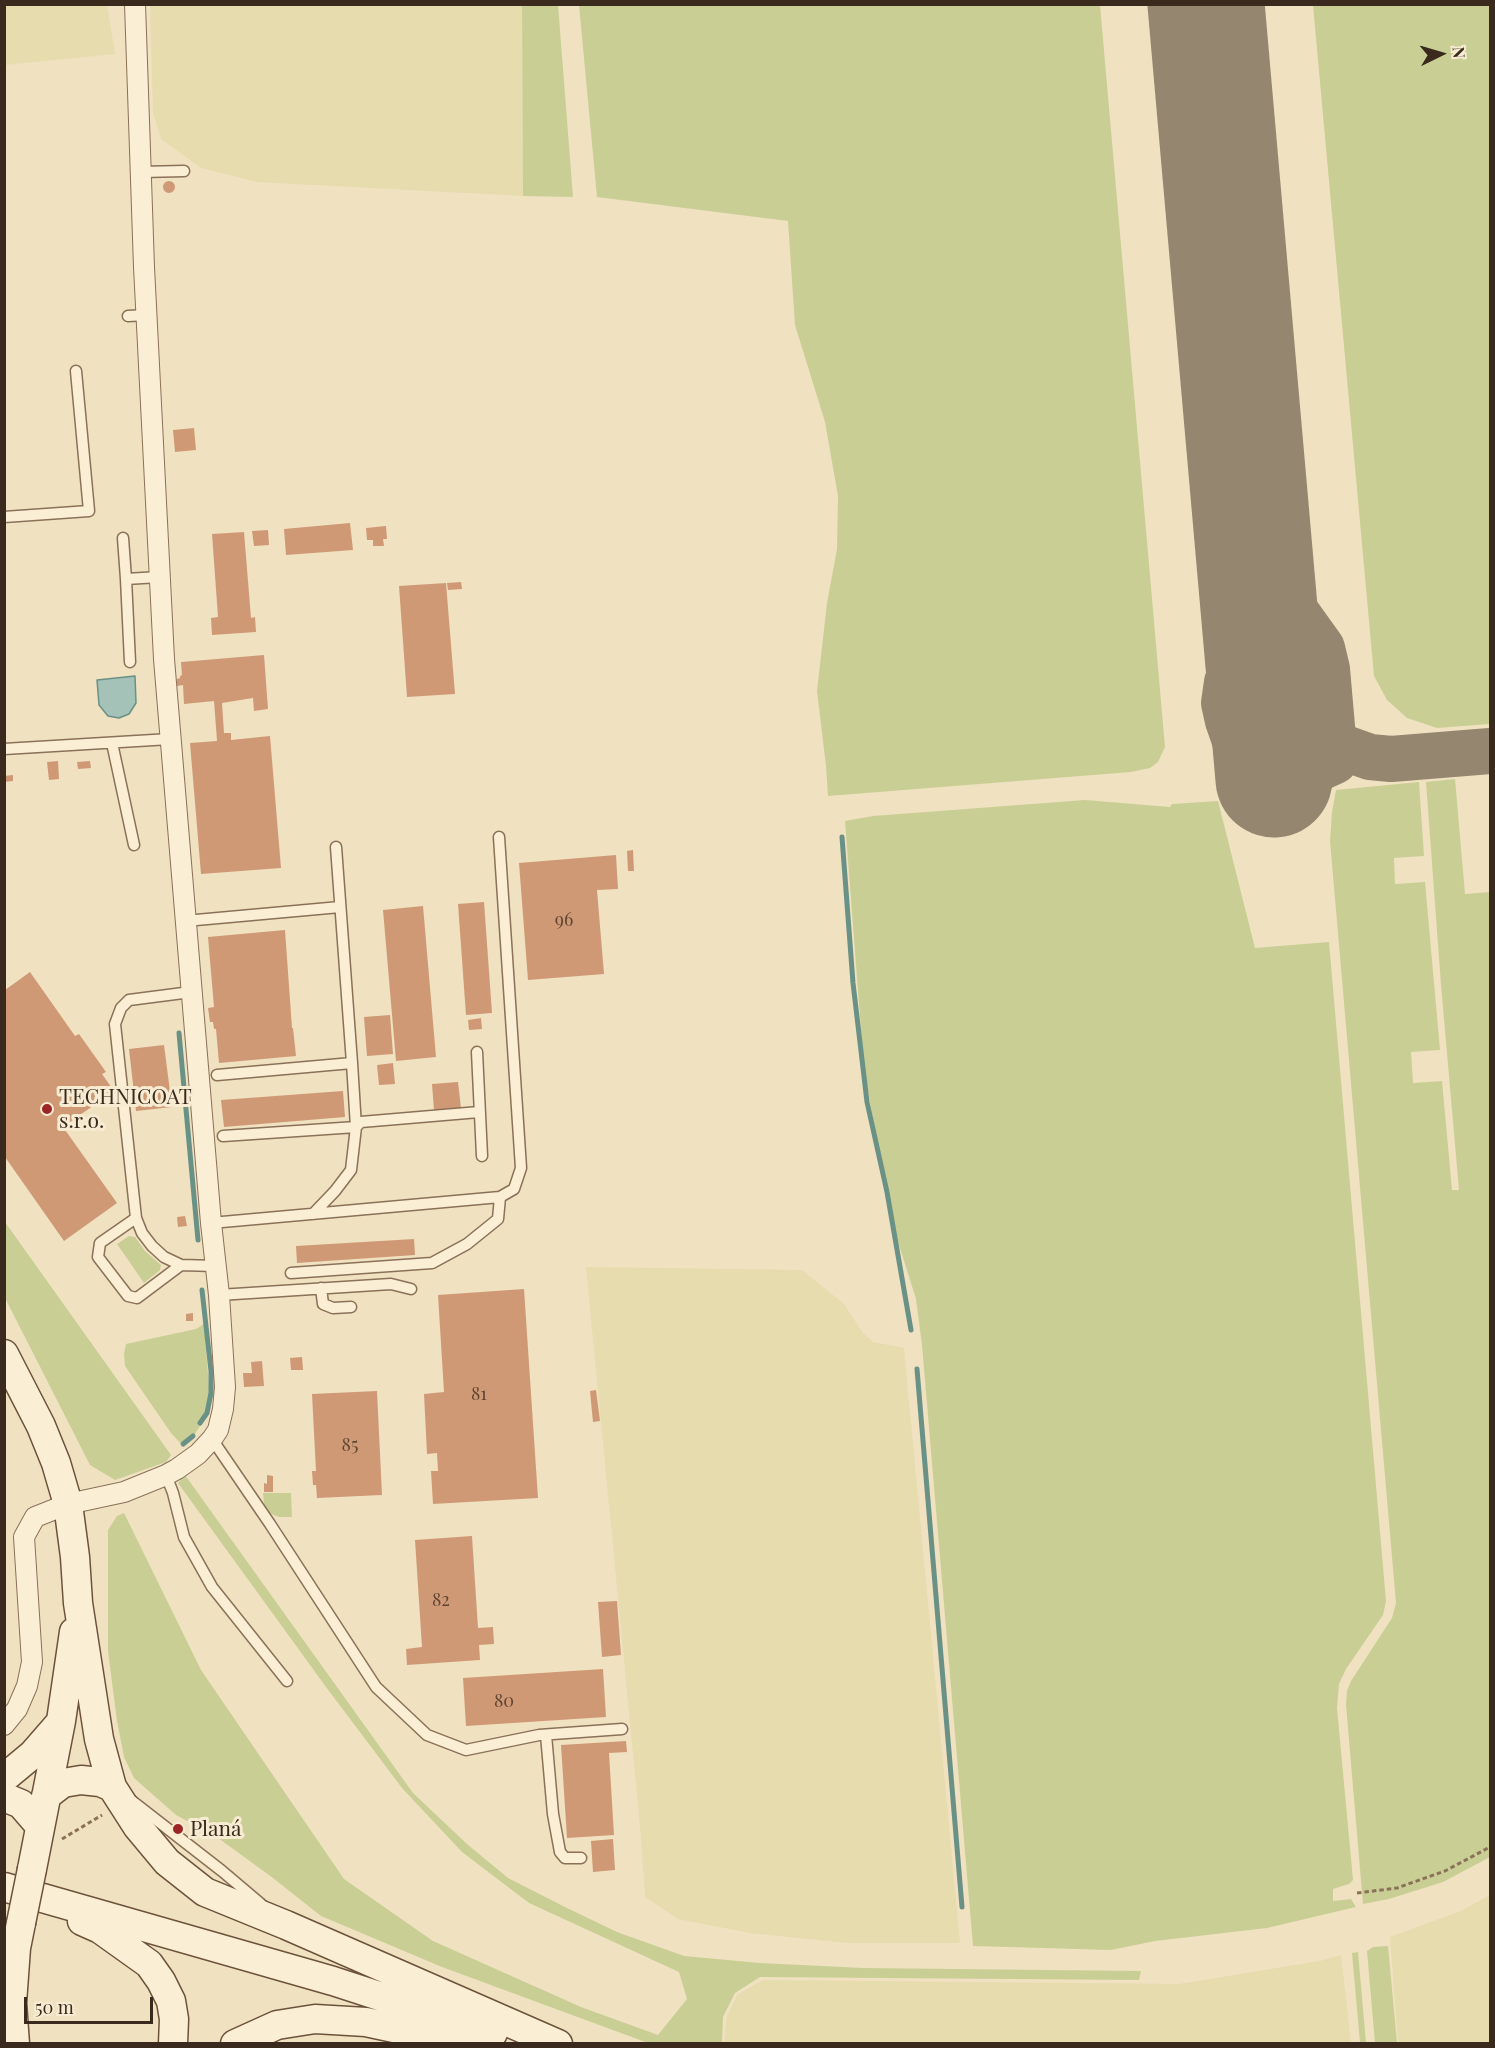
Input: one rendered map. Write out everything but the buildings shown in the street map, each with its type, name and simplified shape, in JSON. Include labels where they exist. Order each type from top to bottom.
[{"type":"main road","points":[[4,1354],[56,1463],[68,1504],[78,1604],[104,1764],[117,1795],[136,1826],[167,1862],[205,1892],[558,2043]]},
{"type":"main road","points":[[15,2043],[12,2003],[16,1948],[61,1721],[78,1604]]},
{"type":"main road","points":[[4,1778],[33,1754],[61,1721]]},
{"type":"main road","points":[[46,1796],[63,1783],[81,1780],[100,1782],[117,1795]]},
{"type":"main road","points":[[4,1797],[21,1804],[36,1846]]},
{"type":"main road","points":[[7,1888],[100,1929],[148,1964],[171,2001],[174,2019],[173,2043]]},
{"type":"main road","points":[[7,1888],[333,1981],[526,2043]]},
{"type":"main road","points":[[235,2043],[277,2025],[315,2019],[366,2022],[468,2043]]},
{"type":"street","points":[[4,1725],[17,1709],[27,1686],[32,1662],[24,1537],[35,1517],[68,1504],[124,1492],[166,1475],[198,1454],[218,1430],[225,1387],[137,315],[141,172],[135,4]]},
{"type":"lane","points":[[141,172],[184,171]]},
{"type":"lane","points":[[4,517],[89,511],[76,370]]},
{"type":"lane","points":[[123,538],[130,662]]},
{"type":"lane","points":[[126,579],[159,577]]},
{"type":"lane","points":[[4,749],[170,739]]},
{"type":"lane","points":[[112,743],[134,845]]},
{"type":"lane","points":[[211,1223],[500,1197],[514,1189],[521,1168],[499,837]]},
{"type":"lane","points":[[313,1214],[351,1170],[356,1127],[336,847]]},
{"type":"lane","points":[[185,921],[340,907]]},
{"type":"lane","points":[[191,992],[129,1000],[121,1008],[115,1024],[136,1218],[142,1233],[164,1257],[181,1265],[215,1266]]},
{"type":"lane","points":[[477,1052],[482,1156]]},
{"type":"lane","points":[[217,1075],[352,1063]]},
{"type":"lane","points":[[223,1136],[356,1127],[361,1122],[479,1112]]},
{"type":"lane","points":[[291,1273],[432,1263],[467,1244],[498,1219],[500,1197]]},
{"type":"lane","points":[[136,1218],[100,1243],[98,1257],[128,1296],[137,1298],[181,1265]]},
{"type":"lane","points":[[344,1269],[345,1287]]},
{"type":"lane","points":[[219,1295],[391,1284],[411,1289]]},
{"type":"lane","points":[[321,1288],[323,1304],[333,1308],[351,1307]]},
{"type":"lane","points":[[212,1439],[376,1687],[427,1735],[466,1750],[546,1735],[622,1729]]},
{"type":"lane","points":[[166,1475],[184,1537],[212,1587],[287,1681]]},
{"type":"lane","points":[[546,1735],[553,1814],[560,1852],[565,1858],[581,1857]]},
{"type":"path","points":[[36,1846],[53,1847],[117,1795]]},
{"type":"path","points":[[1358,1893],[1397,1888],[1445,1871],[1491,1847]]},
{"type":"shaded area","points":[[5,4],[107,5],[115,54],[5,65]]},
{"type":"shaded area","points":[[150,5],[522,5],[523,196],[257,182],[201,168],[161,139],[153,112]]},
{"type":"shaded area","points":[[586,1267],[802,1270],[844,1304],[863,1333],[873,1342],[904,1348],[960,1943],[847,1943],[750,1933],[678,1919],[645,1897]]},
{"type":"shaded area","points":[[1490,1895],[1490,2043],[1398,2043],[1390,1937],[1461,1911]]},
{"type":"shaded area","points":[[1341,1955],[1351,2043],[724,2043],[727,2016],[737,1995],[763,1980],[1179,1984],[1320,1961]]},
{"type":"green space","points":[[522,5],[558,5],[573,197],[523,196]]},
{"type":"green space","points":[[579,5],[1100,5],[1165,747],[1158,762],[1150,768],[1131,772],[828,796],[817,691],[827,603],[837,549],[838,496],[825,422],[795,325],[788,221],[597,197]]},
{"type":"green space","points":[[1313,5],[1490,5],[1490,724],[1437,728],[1407,718],[1387,700],[1374,676]]},
{"type":"green space","points":[[1455,779],[1465,894],[1490,892],[1490,1857],[1443,1882],[1389,1899],[1363,1904],[1346,1705],[1347,1691],[1351,1681],[1392,1618],[1396,1603],[1330,841],[1332,812],[1336,790],[1419,782],[1424,856],[1394,858],[1395,884],[1425,882],[1440,1050],[1411,1052],[1413,1083],[1442,1081],[1452,1190],[1459,1190],[1426,782]]},
{"type":"green space","points":[[1085,800],[1170,807],[1172,804],[1218,801],[1255,948],[1329,942],[1386,1601],[1383,1615],[1346,1669],[1339,1684],[1337,1708],[1353,1880],[1349,1884],[1333,1889],[1333,1901],[1351,1899],[1356,1907],[1267,1928],[1155,1941],[1111,1950],[973,1946],[922,1345],[916,1299],[894,1229],[864,1069],[845,821],[873,816]]},
{"type":"green space","points":[[5,1222],[171,1455],[166,1462],[115,1480],[90,1465],[5,1298]]},
{"type":"green space","points":[[129,1236],[135,1237],[145,1251],[161,1265],[160,1270],[144,1283],[117,1244]]},
{"type":"green space","points":[[204,1324],[210,1400],[203,1421],[190,1442],[184,1447],[171,1433],[125,1366],[124,1354],[126,1344],[196,1329]]},
{"type":"green space","points":[[185,1475],[413,1793],[467,1844],[508,1878],[617,1932],[684,1956],[760,1963],[863,1968],[1141,1971],[1139,1980],[760,1977],[735,1993],[723,2017],[722,2043],[648,2043],[442,1967],[321,1916],[214,1835],[176,1815],[134,1778],[124,1757],[108,1651],[108,1530],[117,1516],[124,1513],[201,1670],[344,1879],[433,1941],[581,2007],[658,2035],[687,1999],[679,1972],[529,1903],[462,1852],[402,1788],[326,1687],[178,1483]]},
{"type":"green space","points":[[263,1493],[291,1493],[292,1517],[279,1517],[269,1513],[264,1504]]},
{"type":"green space","points":[[1388,1946],[1397,2043],[1375,2043],[1367,1951],[1373,1947]]},
{"type":"green space","points":[[1358,1952],[1366,2043],[1360,2043],[1352,1953]]},
{"type":"water","points":[[135,676],[136,703],[129,714],[119,718],[108,716],[99,705],[97,680]]},
{"type":"waterway","points":[[842,837],[853,983],[867,1102],[887,1192],[911,1330]]},
{"type":"waterway","points":[[179,1033],[198,1240]]},
{"type":"waterway","points":[[200,1423],[207,1413],[211,1393],[211,1371],[202,1290]]},
{"type":"waterway","points":[[917,1369],[962,1907]]},
{"type":"waterway","points":[[183,1444],[193,1436]]},
{"type":"taxiway","points":[[1242,382],[1251,483]]},
{"type":"taxiway","points":[[1243,451],[1256,603],[1255,625],[1248,646],[1227,682],[1224,703],[1235,741],[1255,761],[1267,768],[1282,772],[1313,771],[1335,761],[1327,669],[1322,648],[1269,574],[1256,543]]},
{"type":"taxiway","points":[[1262,607],[1266,655],[1275,683],[1295,714],[1325,741],[1370,757],[1391,759],[1490,751]]},
{"type":"runway","points":[[1206,4],[1274,779]]},
{"type":"place","name":"TECHNICOAT s.r.o.","points":[[47,1109]]},
{"type":"place","name":"Planá","points":[[178,1829]]}]
